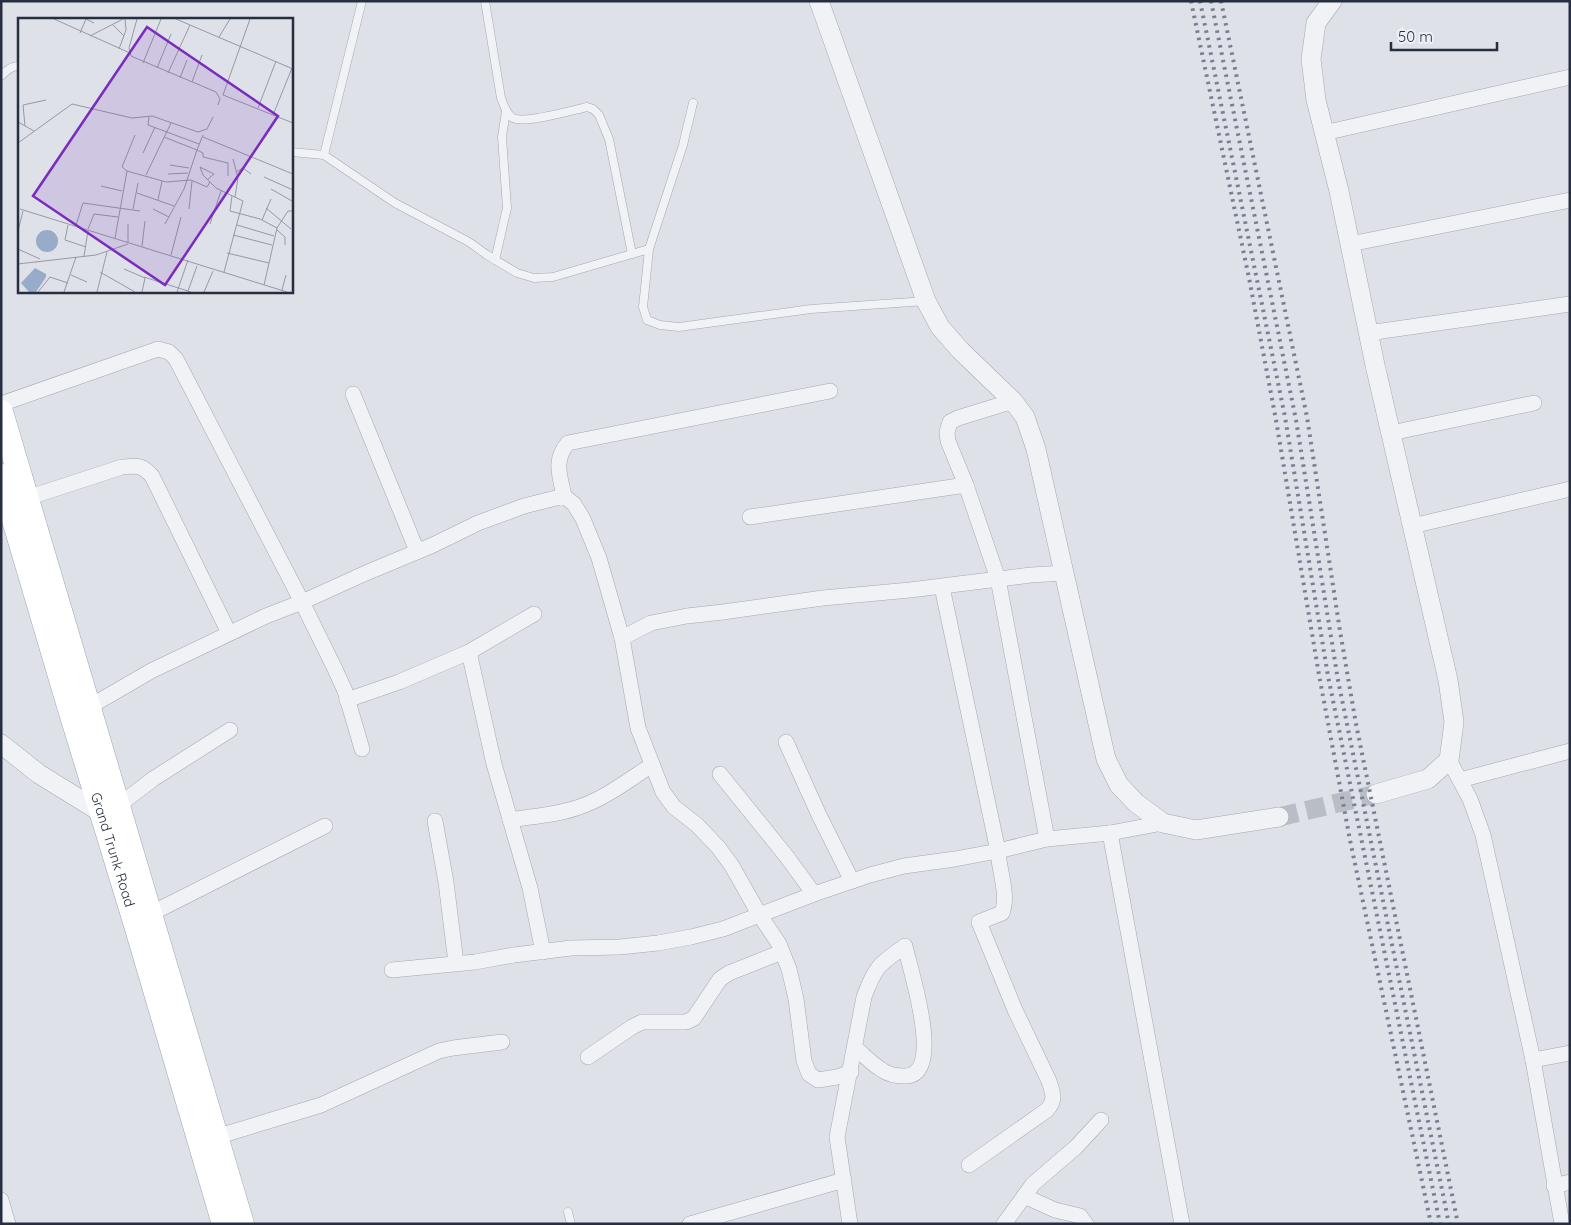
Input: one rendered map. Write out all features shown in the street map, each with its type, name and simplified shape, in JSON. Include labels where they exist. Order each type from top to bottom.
[{"type":"main road","points":[[1,412],[12,504],[89,707],[110,810],[150,914],[242,1224]]},
{"type":"main road","name":"Grand Trunk Road","points":[[1,476],[12,504],[110,810],[224,1224]]},
{"type":"street","points":[[819,1],[926,300],[940,327],[960,350],[1013,401],[1025,417],[1036,449],[1106,759],[1119,785],[1136,803],[1163,823]]},
{"type":"street","points":[[1330,2],[1316,22],[1311,59],[1316,100],[1339,191],[1390,433],[1448,680],[1454,722],[1449,760],[1470,799],[1483,835],[1533,1060],[1562,1224]]},
{"type":"street","points":[[1324,133],[1570,77]]},
{"type":"street","points":[[1350,244],[1570,200]]},
{"type":"street","points":[[1368,333],[1570,304]]},
{"type":"street","points":[[1,404],[158,349],[169,352],[176,360],[334,667],[348,700],[362,749]]},
{"type":"street","points":[[830,391],[568,442],[561,451],[558,467],[564,496],[574,504],[583,519],[599,558],[622,638],[638,728],[663,792],[674,807],[718,847],[732,866],[759,914],[779,944],[789,970],[796,999],[804,1061],[809,1074],[818,1080],[837,1077],[851,1072]]},
{"type":"street","points":[[353,394],[417,551]]},
{"type":"street","points":[[1013,401],[958,418],[950,422],[947,432],[948,441],[966,485],[998,579],[1047,839]]},
{"type":"street","points":[[1390,433],[1534,403]]},
{"type":"street","points":[[12,504],[122,468],[137,466],[144,468],[152,476],[229,634]]},
{"type":"street","points":[[750,517],[966,485]]},
{"type":"street","points":[[1412,526],[1570,489]]},
{"type":"street","points":[[89,707],[151,672],[266,616],[434,545],[478,523],[524,506],[564,496]]},
{"type":"street","points":[[622,638],[651,623],[687,616],[823,598],[942,587],[1031,574],[1064,572]]},
{"type":"street","points":[[942,587],[998,851],[998,864],[1006,904],[1002,913],[979,922],[1015,1010],[1053,1092],[1053,1104],[1048,1110],[969,1165]]},
{"type":"street","points":[[348,700],[399,682],[469,652],[534,614]]},
{"type":"street","points":[[469,652],[494,764],[527,879],[543,952]]},
{"type":"street","points":[[1,744],[45,778],[110,810],[153,779],[230,730]]},
{"type":"street","points":[[786,742],[819,815],[852,881]]},
{"type":"street","points":[[1460,780],[1570,751]]},
{"type":"street","points":[[1376,794],[1428,779],[1449,760]]},
{"type":"street","points":[[510,820],[582,806],[597,800],[652,765]]},
{"type":"street","points":[[720,774],[787,857],[814,894]]},
{"type":"street","points":[[392,970],[456,964],[543,952],[658,943],[723,929],[814,894],[904,866],[998,851],[1047,839],[1110,833],[1163,823],[1196,830],[1279,817]]},
{"type":"street","points":[[435,821],[446,882],[456,964]]},
{"type":"street","points":[[150,914],[325,826]]},
{"type":"street","points":[[1110,833],[1182,1224]]},
{"type":"street","points":[[850,1224],[837,1137],[864,997],[872,977],[883,961],[905,946],[925,1040],[925,1055],[922,1064],[916,1073],[909,1076],[895,1076],[882,1071],[855,1048]]},
{"type":"street","points":[[588,1057],[632,1026],[642,1022],[686,1022],[694,1018],[720,979],[729,973],[782,952]]},
{"type":"street","points":[[216,1137],[321,1105],[439,1051],[502,1042]]},
{"type":"street","points":[[1533,1060],[1570,1052]]},
{"type":"street","points":[[1004,1224],[1033,1184],[1076,1147],[1101,1120]]},
{"type":"street","points":[[690,1224],[844,1180]]},
{"type":"street","points":[[1554,1186],[1570,1182]]},
{"type":"street","points":[[1024,1196],[1056,1210],[1080,1216],[1086,1224]]},
{"type":"street","points":[[1,1200],[8,1224]]},
{"type":"lane","points":[[324,156],[362,1]]},
{"type":"lane","points":[[485,1],[501,98],[506,111],[512,118],[520,120],[587,107],[600,115],[609,139],[632,254]]},
{"type":"lane","points":[[1,76],[5,71],[18,66]]},
{"type":"lane","points":[[693,103],[683,145],[649,249],[643,307],[647,320],[660,325],[679,326],[810,309],[926,300]]},
{"type":"lane","points":[[495,260],[507,208],[502,138],[506,111]]},
{"type":"lane","points":[[292,152],[324,156],[395,203],[470,242],[517,273],[534,278],[553,277],[649,249]]},
{"type":"lane","points":[[568,1212],[571,1224]]},
{"type":"tunnel","points":[[1279,817],[1376,794]]},
{"type":"railway","points":[[1191,1],[1249,278],[1276,420],[1319,675],[1350,840],[1431,1224]]},
{"type":"railway","points":[[1200,1],[1285,417],[1328,676],[1440,1224]]},
{"type":"railway","points":[[1211,1],[1296,420],[1338,680],[1449,1224]]},
{"type":"railway","points":[[1221,1],[1307,417],[1356,724],[1458,1224]]}]
